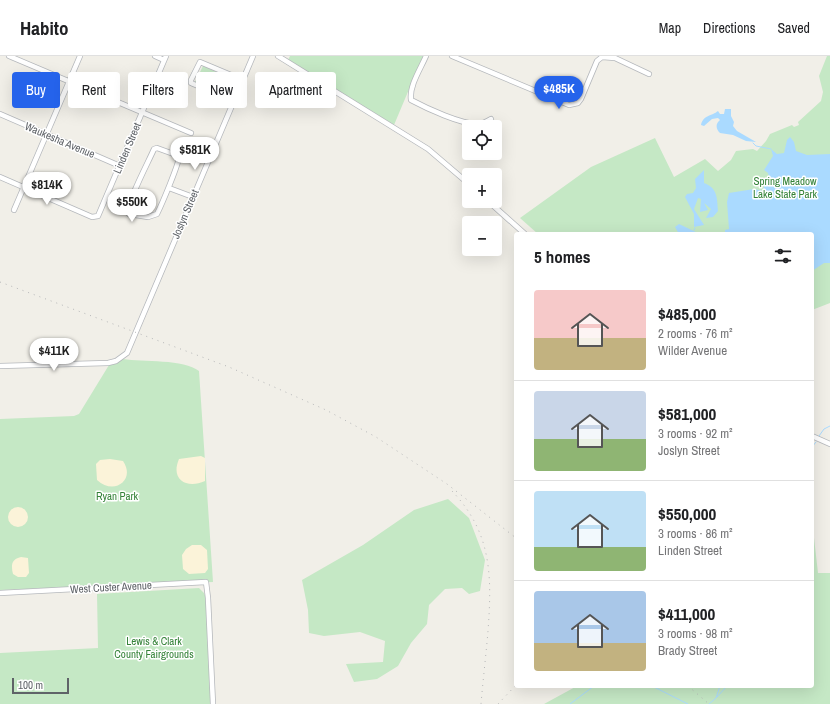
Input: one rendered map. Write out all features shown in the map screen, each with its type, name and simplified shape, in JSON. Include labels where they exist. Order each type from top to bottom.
[{"type":"street","points":[[9,56],[68,81]]},
{"type":"street","points":[[73,72],[80,56]]},
{"type":"street","points":[[155,56],[165,58]]},
{"type":"street","name":"Joslyn Street","points":[[246,72],[253,56]]},
{"type":"street","points":[[278,56],[428,150],[462,178]]},
{"type":"street","points":[[426,56],[414,84],[410,97],[411,100],[449,116],[471,123],[481,125],[491,119]]},
{"type":"street","points":[[452,56],[569,105],[578,103],[581,99],[597,61],[602,58],[615,58],[649,74]]},
{"type":"street","name":"Linden Street","points":[[24,187],[96,217],[99,214],[120,166],[165,58]]},
{"type":"street","points":[[196,85],[191,83],[200,62],[224,72]]},
{"type":"street","points":[[14,210],[68,83]]},
{"type":"street","points":[[120,103],[191,133]]},
{"type":"street","name":"Joslyn Street","points":[[0,366],[108,363],[116,361],[127,353],[231,108]]},
{"type":"street","name":"Waukesha Avenue","points":[[0,114],[120,166]]},
{"type":"street","points":[[161,149],[179,156],[180,159],[169,188],[157,214],[148,217],[129,214],[129,206],[154,150],[161,149]]},
{"type":"street","points":[[0,177],[24,187]]},
{"type":"street","points":[[169,188],[193,197]]},
{"type":"street","points":[[496,208],[523,232]]},
{"type":"street","points":[[814,437],[830,444]]},
{"type":"street","name":"West Custer Avenue","points":[[0,594],[206,582],[213,704]]},
{"type":"green space","points":[[290,56],[423,56],[394,125],[336,89],[336,72],[308,72],[288,60]]},
{"type":"green space","name":"Spring Meadow Lake State Park","points":[[827,56],[830,56],[830,303],[814,309],[814,232],[536,232],[520,218],[591,167],[655,138],[674,177],[705,159],[718,171],[731,160],[736,151],[753,149],[757,151],[770,134],[792,125],[794,127],[799,125],[798,122],[821,101],[823,92],[819,76]]},
{"type":"green space","points":[[203,66],[217,72],[200,72]]},
{"type":"green space","name":"Ryan Park","points":[[123,359],[184,364],[199,371],[213,582],[0,590],[0,419],[74,416],[79,414],[109,365]]},
{"type":"green space","points":[[448,499],[469,518],[485,560],[480,591],[469,594],[462,588],[445,589],[429,605],[427,624],[411,643],[398,666],[377,679],[354,682],[346,664],[383,662],[385,641],[360,632],[324,636],[309,633],[308,610],[302,580],[363,545],[414,510]]},
{"type":"green space","points":[[814,538],[818,573],[830,573],[830,704],[544,704],[573,688],[814,688]]},
{"type":"green space","name":"Lewis & Clark County Fairgrounds","points":[[199,588],[204,593],[207,600],[212,704],[0,704],[0,653],[98,648],[97,594]]},
{"type":"sand","points":[[201,456],[205,458],[205,481],[192,484],[182,481],[177,472],[179,459]]},
{"type":"sand","points":[[110,459],[123,461],[126,468],[127,474],[125,480],[116,486],[104,485],[97,480],[96,464],[100,460]]},
{"type":"sand","points":[[18,507],[25,510],[28,517],[25,524],[18,527],[11,524],[8,517],[11,510]]},
{"type":"sand","points":[[192,545],[201,545],[207,550],[208,569],[205,573],[189,574],[183,569],[182,555],[186,549]]},
{"type":"sand","points":[[21,557],[28,558],[29,573],[26,577],[18,577],[13,574],[12,563],[15,559]]},
{"type":"water","points":[[725,109],[731,109],[731,116],[734,122],[733,126],[737,131],[756,142],[746,141],[733,135],[720,133],[717,126],[717,123],[720,120],[718,118],[712,119],[704,126],[701,125],[706,117],[718,111],[720,114],[724,114]]},
{"type":"water","points":[[790,137],[794,142],[796,151],[807,155],[830,154],[830,263],[824,263],[814,270],[814,232],[725,232],[725,230],[729,229],[727,202],[729,193],[754,189],[763,191],[765,183],[770,180],[768,173],[764,170],[773,156],[771,149],[777,154],[784,153],[787,140]]},
{"type":"water","points":[[704,170],[704,183],[709,185],[716,194],[718,211],[713,217],[706,218],[711,209],[704,203],[708,210],[700,212],[701,199],[698,198],[694,209],[704,225],[694,227],[694,214],[685,197],[687,194],[693,193],[696,188],[695,179]]},
{"type":"water","points":[[679,224],[696,232],[678,232],[675,227]]},
{"type":"waterway","points":[[753,143],[756,146],[771,149]]},
{"type":"waterway","points":[[819,436],[824,429],[830,426]]},
{"type":"waterway","points":[[570,704],[591,688]]},
{"type":"waterway","points":[[656,688],[688,704]]},
{"type":"waterway","points":[[709,704],[716,698],[719,688]]},
{"type":"waterway","points":[[717,697],[725,688]]},
{"type":"railway","points":[[0,282],[229,367],[326,410],[376,437],[447,484],[514,536]]},
{"type":"railway","points":[[452,491],[465,507],[475,523],[482,539],[489,574],[489,611],[481,704]]},
{"type":"railway","points":[[498,704],[514,687]]},
{"type":"railway","points":[[690,688],[709,704]]}]
